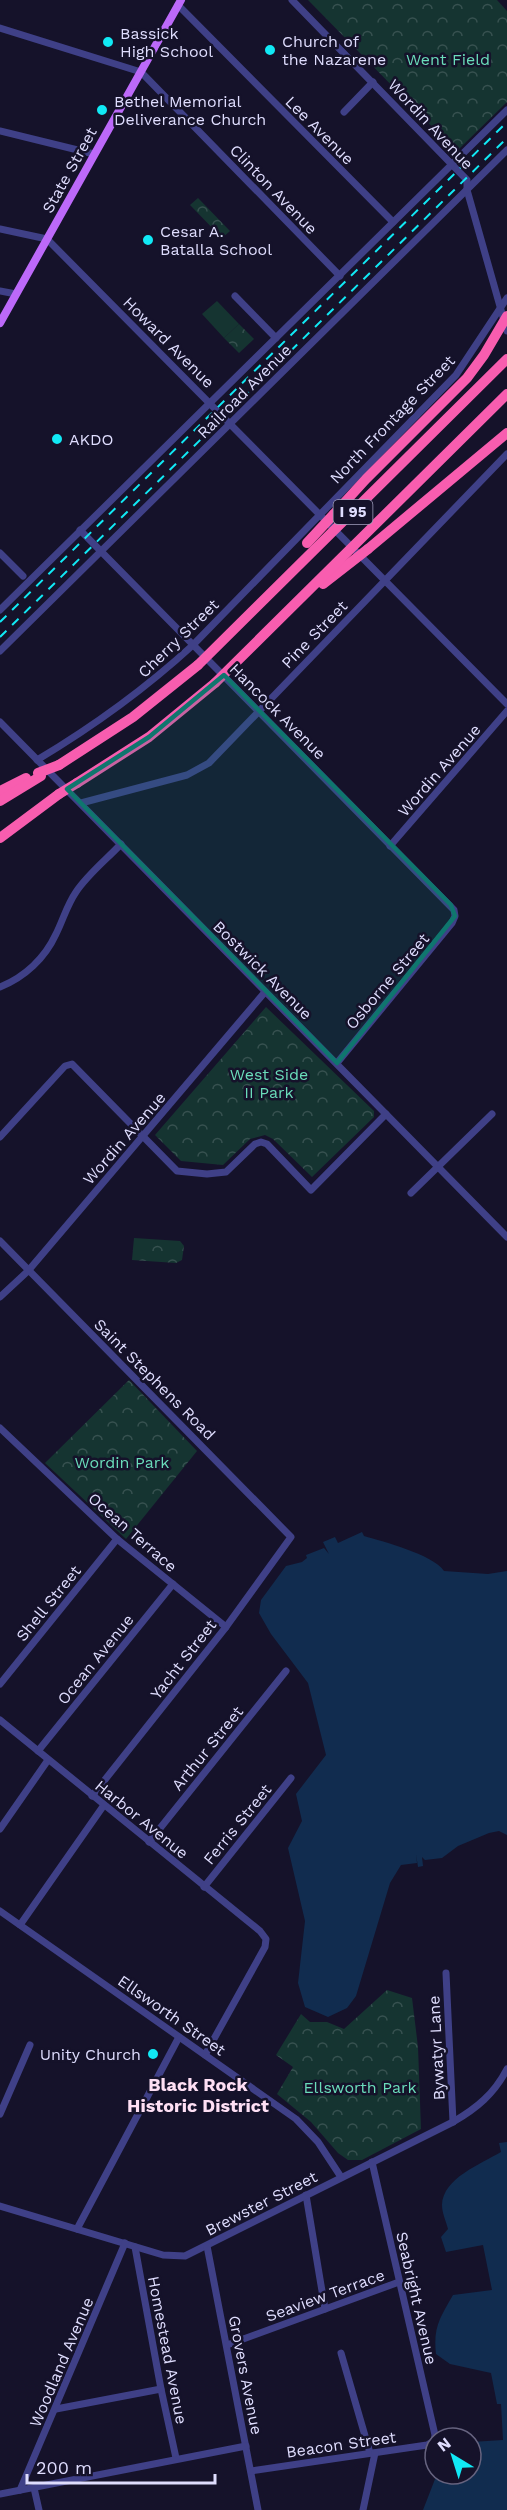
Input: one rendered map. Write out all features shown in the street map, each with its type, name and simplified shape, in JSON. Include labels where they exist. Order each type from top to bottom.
[{"type":"highway","points":[[307,558],[307,543],[376,468],[467,378],[484,355],[505,319]]},
{"type":"highway","name":"I 95","points":[[39,775],[59,765],[133,717],[198,665],[507,358]]},
{"type":"highway","name":"I 95","points":[[0,828],[149,737],[215,683],[507,394]]},
{"type":"highway","points":[[290,610],[368,549],[507,433]]},
{"type":"highway","points":[[0,791],[39,775]]},
{"type":"highway","points":[[0,801],[39,775]]},
{"type":"highway","points":[[0,837],[59,794]]},
{"type":"main road","name":"State Street","points":[[0,323],[180,3]]},
{"type":"street","name":"Wordin Avenue","points":[[296,2],[467,180],[466,190],[505,319]]},
{"type":"street","name":"Lee Avenue","points":[[180,3],[393,222]]},
{"type":"street","name":"Clinton Avenue","points":[[0,28],[141,72],[340,276]]},
{"type":"street","points":[[344,112],[373,82]]},
{"type":"street","name":"Railroad Avenue","points":[[0,610],[507,111]]},
{"type":"street","points":[[0,131],[94,154]]},
{"type":"street","name":"Railroad Avenue","points":[[0,651],[507,150]]},
{"type":"street","points":[[0,228],[47,239]]},
{"type":"street","name":"Howard Avenue","points":[[47,239],[507,704]]},
{"type":"street","points":[[0,291],[16,294]]},
{"type":"street","points":[[235,296],[276,338]]},
{"type":"street","name":"North Frontage Street","points":[[320,515],[456,375],[505,319],[507,298]]},
{"type":"street","name":"Pine Street","points":[[81,803],[188,775],[209,763],[507,454]]},
{"type":"street","name":"Cherry Street","points":[[37,760],[124,704],[154,681],[193,645],[320,515]]},
{"type":"street","name":"Hancock Avenue","points":[[81,530],[390,846],[451,905],[455,913]]},
{"type":"street","points":[[0,553],[23,576]]},
{"type":"street","name":"Wordin Avenue","points":[[390,846],[507,711]]},
{"type":"street","name":"Bostwick Avenue","points":[[0,722],[507,1237]]},
{"type":"street","points":[[0,987],[21,976],[42,956],[57,933],[77,891],[121,844]]},
{"type":"street","name":"Osborne Street","points":[[336,1063],[452,923],[455,913]]},
{"type":"street","name":"Wordin Avenue","points":[[0,1297],[10,1290],[28,1270],[265,992]]},
{"type":"street","points":[[0,1137],[65,1066],[72,1064],[177,1171],[207,1174],[226,1172],[255,1144],[261,1142],[267,1144],[311,1190],[386,1114]]},
{"type":"street","points":[[411,1193],[492,1114]]},
{"type":"street","name":"Saint Stephens Road","points":[[0,1241],[291,1537]]},
{"type":"street","name":"Ocean Terrace","points":[[0,1428],[117,1539],[226,1627]]},
{"type":"street","name":"Yacht Street","points":[[92,1796],[226,1627],[291,1537]]},
{"type":"street","name":"Shell Street","points":[[0,1684],[117,1539]]},
{"type":"street","name":"Ocean Avenue","points":[[38,1751],[173,1584]]},
{"type":"street","name":"Arthur Street","points":[[149,1842],[286,1671]]},
{"type":"street","name":"Harbor Avenue","points":[[0,1720],[260,1931],[266,1939],[265,1947],[205,2055]]},
{"type":"street","points":[[0,1828],[3,1816],[48,1760]]},
{"type":"street","name":"Ferris Street","points":[[204,1887],[291,1778]]},
{"type":"street","points":[[20,1925],[104,1805]]},
{"type":"street","name":"Ellsworth Street","points":[[0,1911],[306,2127],[342,2177]]},
{"type":"street","name":"Bywatyr Lane","points":[[446,1973],[453,2122]]},
{"type":"street","points":[[77,2229],[179,2037]]},
{"type":"street","points":[[0,2114],[30,2045]]},
{"type":"street","name":"Brewster Street","points":[[0,2206],[135,2247],[176,2258],[185,2256],[476,2109],[486,2100],[507,2069]]},
{"type":"street","name":"Seabright Avenue","points":[[372,2162],[433,2426]]},
{"type":"street","points":[[306,2195],[325,2309]]},
{"type":"street","name":"Woodland Avenue","points":[[20,2490],[125,2243]]},
{"type":"street","name":"Grovers Avenue","points":[[207,2246],[258,2510]]},
{"type":"street","name":"Homestead Avenue","points":[[135,2247],[176,2458]]},
{"type":"street","name":"Seaview Terrace","points":[[227,2346],[399,2282]]},
{"type":"street","points":[[341,2353],[372,2453],[363,2510]]},
{"type":"street","points":[[56,2409],[161,2389]]},
{"type":"street","points":[[0,2494],[246,2446]]},
{"type":"street","name":"Beacon Street","points":[[251,2470],[423,2446]]},
{"type":"street","points":[[34,2488],[39,2510]]},
{"type":"highlighted area","points":[[224,675],[451,905],[455,916],[337,1063],[67,789],[149,737]]},
{"type":"green space","name":"Went Field","points":[[308,0],[497,0],[507,11],[507,102],[459,149],[455,150]]},
{"type":"green space","points":[[198,198],[230,231],[222,238],[190,205]]},
{"type":"green space","points":[[217,301],[239,324],[224,338],[202,314]]},
{"type":"green space","points":[[239,324],[254,339],[239,353],[224,338]]},
{"type":"green space","name":"West Side II Park","points":[[266,1007],[374,1111],[374,1117],[312,1177],[273,1139],[265,1135],[250,1139],[223,1165],[181,1161],[155,1135]]},
{"type":"green space","points":[[134,1238],[180,1241],[184,1246],[182,1260],[176,1263],[132,1260]]},
{"type":"green space","name":"Wordin Park","points":[[129,1380],[197,1451],[126,1539],[45,1463]]},
{"type":"green space","name":"Ellsworth Park","points":[[387,1990],[412,1998],[418,2047],[421,2129],[362,2160],[348,2160],[338,2153],[311,2122],[277,2094],[293,2067],[276,2055],[301,2014],[310,2022],[327,2022],[344,2029]]},
{"type":"water","points":[[362,1532],[364,1536],[419,1554],[444,1571],[488,1574],[507,1571],[507,1835],[499,1831],[489,1833],[458,1846],[442,1858],[425,1860],[422,1857],[423,1866],[418,1867],[416,1854],[417,1863],[401,1865],[390,1883],[356,1996],[347,2008],[328,2017],[305,2007],[298,1983],[305,1921],[288,1848],[302,1821],[296,1794],[326,1755],[308,1683],[271,1634],[259,1613],[261,1600],[286,1566],[302,1562],[307,1558],[306,1555],[324,1548],[329,1554],[323,1542],[335,1537],[338,1543]]},
{"type":"water","points":[[507,2142],[507,2510],[423,2510],[432,2486],[483,2486],[483,2441],[503,2440],[501,2404],[497,2404],[491,2373],[450,2364],[436,2354],[435,2345],[439,2323],[453,2295],[492,2290],[483,2245],[446,2252],[441,2237],[448,2229],[442,2205],[444,2195],[456,2180],[501,2152],[499,2143]]},
{"type":"railway","points":[[0,622],[507,122]]},
{"type":"railway","points":[[0,637],[507,138]]},
{"type":"place","name":"Bassick High School","points":[[108,42]]},
{"type":"place","name":"Church of the Nazarene","points":[[270,50]]},
{"type":"place","name":"Bethel Memorial Deliverance Church","points":[[102,110]]},
{"type":"place","name":"Cesar A. Batalla School","points":[[148,240]]},
{"type":"place","name":"AKDO","points":[[57,439]]},
{"type":"place","name":"Unity Church","points":[[153,2054]]},
{"type":"district","name":"Black Rock Historic District","points":[[198,2095]]}]
